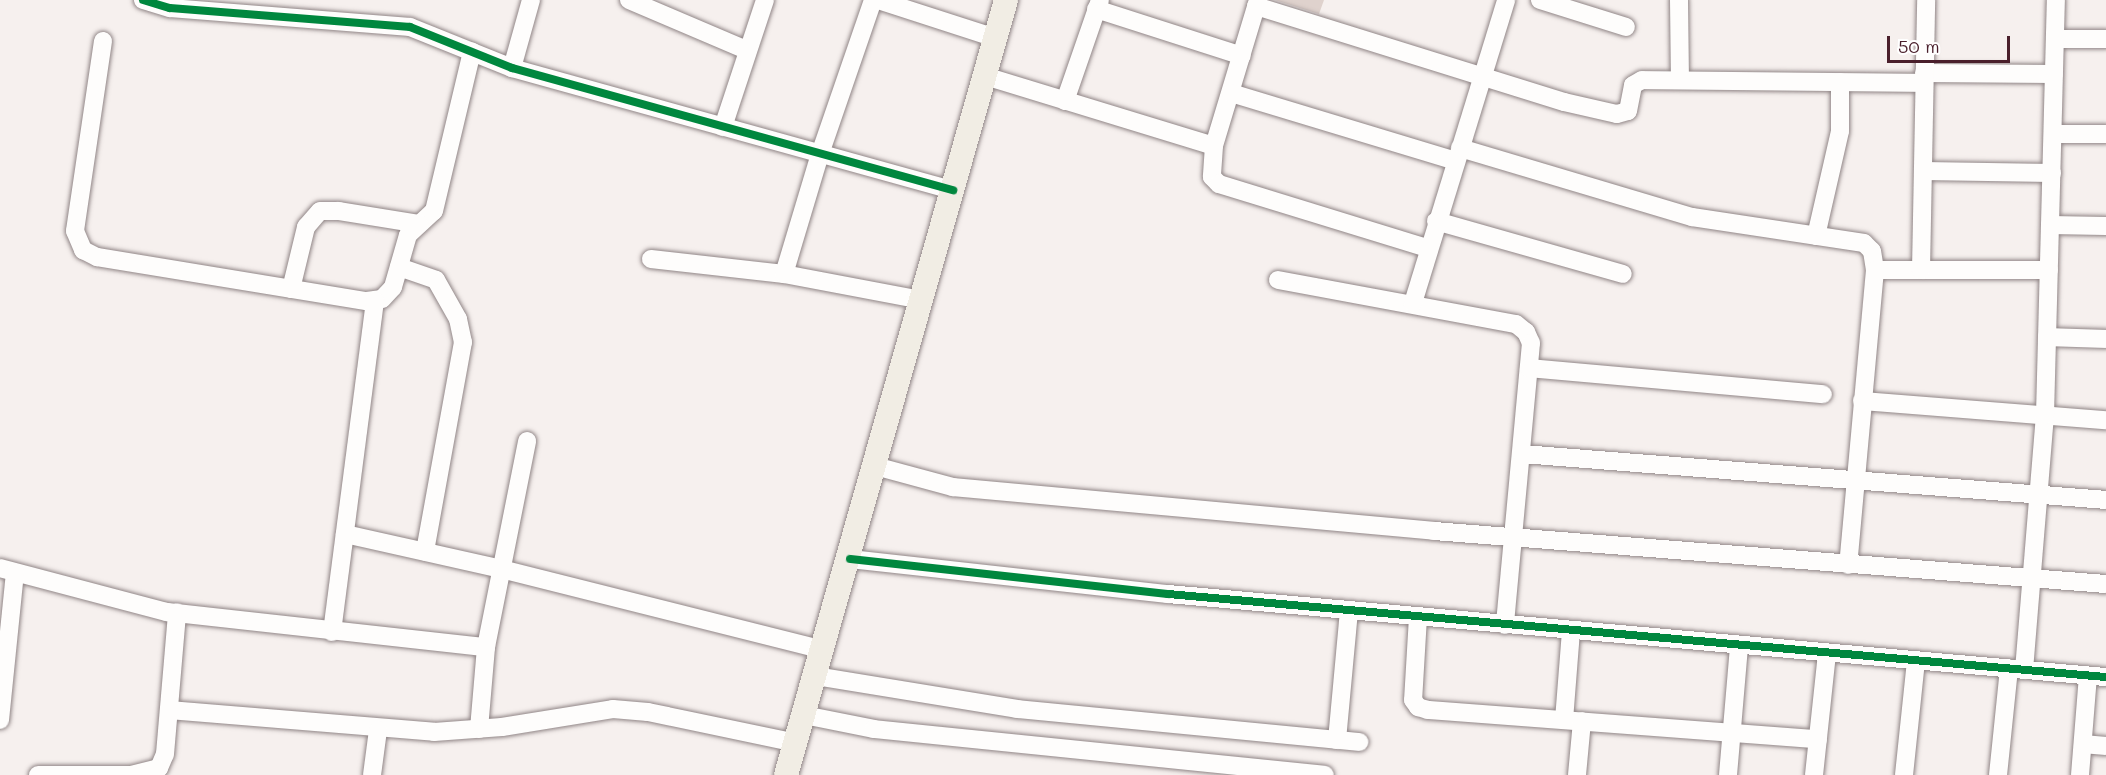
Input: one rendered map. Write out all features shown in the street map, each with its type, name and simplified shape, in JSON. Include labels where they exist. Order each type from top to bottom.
[{"type":"main road","points":[[786,775],[850,559],[1006,0]]},
{"type":"street","points":[[143,0],[170,8],[388,23],[410,27],[512,68],[953,190]]},
{"type":"street","points":[[512,68],[531,0]]},
{"type":"street","points":[[629,0],[746,51]]},
{"type":"street","points":[[723,127],[746,51],[765,0]]},
{"type":"street","points":[[784,274],[820,154],[873,0]]},
{"type":"street","points":[[878,0],[996,38]]},
{"type":"street","points":[[1413,303],[1427,248],[1485,76],[1506,0]]},
{"type":"street","points":[[1540,0],[1626,27]]},
{"type":"street","points":[[1679,0],[1680,80]]},
{"type":"street","points":[[1921,270],[1926,0]]},
{"type":"street","points":[[1998,775],[2032,578],[2045,415],[2056,0]]},
{"type":"street","points":[[1427,248],[1219,184],[1212,177],[1209,166],[1214,146],[1257,3],[1485,76],[1617,114],[1628,111],[1636,81],[1840,82],[2054,74]]},
{"type":"street","points":[[1065,101],[1098,5],[1242,56]]},
{"type":"street","points":[[2055,39],[2106,39]]},
{"type":"street","points":[[103,41],[75,231],[83,250],[97,257],[375,301]]},
{"type":"street","points":[[332,632],[375,301],[393,287],[408,235],[434,212],[472,51]]},
{"type":"street","points":[[985,76],[1214,146]]},
{"type":"street","points":[[1816,236],[1840,131],[1840,82]]},
{"type":"street","points":[[1231,93],[1692,217],[1864,243],[1872,251],[1875,270],[1848,565]]},
{"type":"street","points":[[2053,134],[2106,134]]},
{"type":"street","points":[[1923,171],[2052,173]]},
{"type":"street","points":[[291,289],[306,227],[320,212],[339,211],[419,224]]},
{"type":"street","points":[[1436,221],[1623,274]]},
{"type":"street","points":[[2050,225],[2106,226]]},
{"type":"street","points":[[651,259],[784,274],[922,300]]},
{"type":"street","points":[[399,267],[436,280],[462,334],[462,356],[425,552]]},
{"type":"street","points":[[1875,270],[2049,270]]},
{"type":"street","points":[[1278,280],[1413,303],[1515,324],[1526,332],[1531,343],[1505,625]]},
{"type":"street","points":[[2047,337],[2106,339]]},
{"type":"street","points":[[1529,368],[1823,394]]},
{"type":"street","points":[[1862,401],[2106,420]]},
{"type":"street","points":[[479,729],[486,646],[527,441]]},
{"type":"street","points":[[1522,454],[2106,500]]},
{"type":"street","points":[[875,466],[953,487],[1513,537],[2106,584]]},
{"type":"street","points":[[345,534],[501,569],[823,650]]},
{"type":"street","points":[[850,559],[1349,611],[2097,676],[2083,744],[2080,775]]},
{"type":"street","points":[[0,720],[7,570],[177,613],[332,632],[486,646]]},
{"type":"street","points":[[1337,740],[1349,611]]},
{"type":"street","points":[[38,775],[154,774],[163,762],[177,613]]},
{"type":"street","points":[[1418,617],[1413,690],[1418,707],[1818,739]]},
{"type":"street","points":[[1571,631],[1577,775]]},
{"type":"street","points":[[1728,775],[1739,646]]},
{"type":"street","points":[[1814,775],[1827,654]]},
{"type":"street","points":[[1905,775],[1916,661]]},
{"type":"street","points":[[816,676],[1017,709],[1359,742]]},
{"type":"street","points":[[1318,738],[1340,706]]},
{"type":"street","points":[[169,710],[378,730],[479,729],[613,709],[648,712],[796,743]]},
{"type":"street","points":[[804,715],[909,733],[1325,775]]},
{"type":"street","points":[[372,775],[378,730]]},
{"type":"street","points":[[2083,744],[2106,746]]},
{"type":"building","points":[[1275,0],[1324,0],[1319,14]]},
{"type":"cycle path","points":[[143,0],[170,8],[410,27],[512,68],[953,190]]},
{"type":"cycle path","points":[[850,559],[1168,594],[2106,677]]}]
